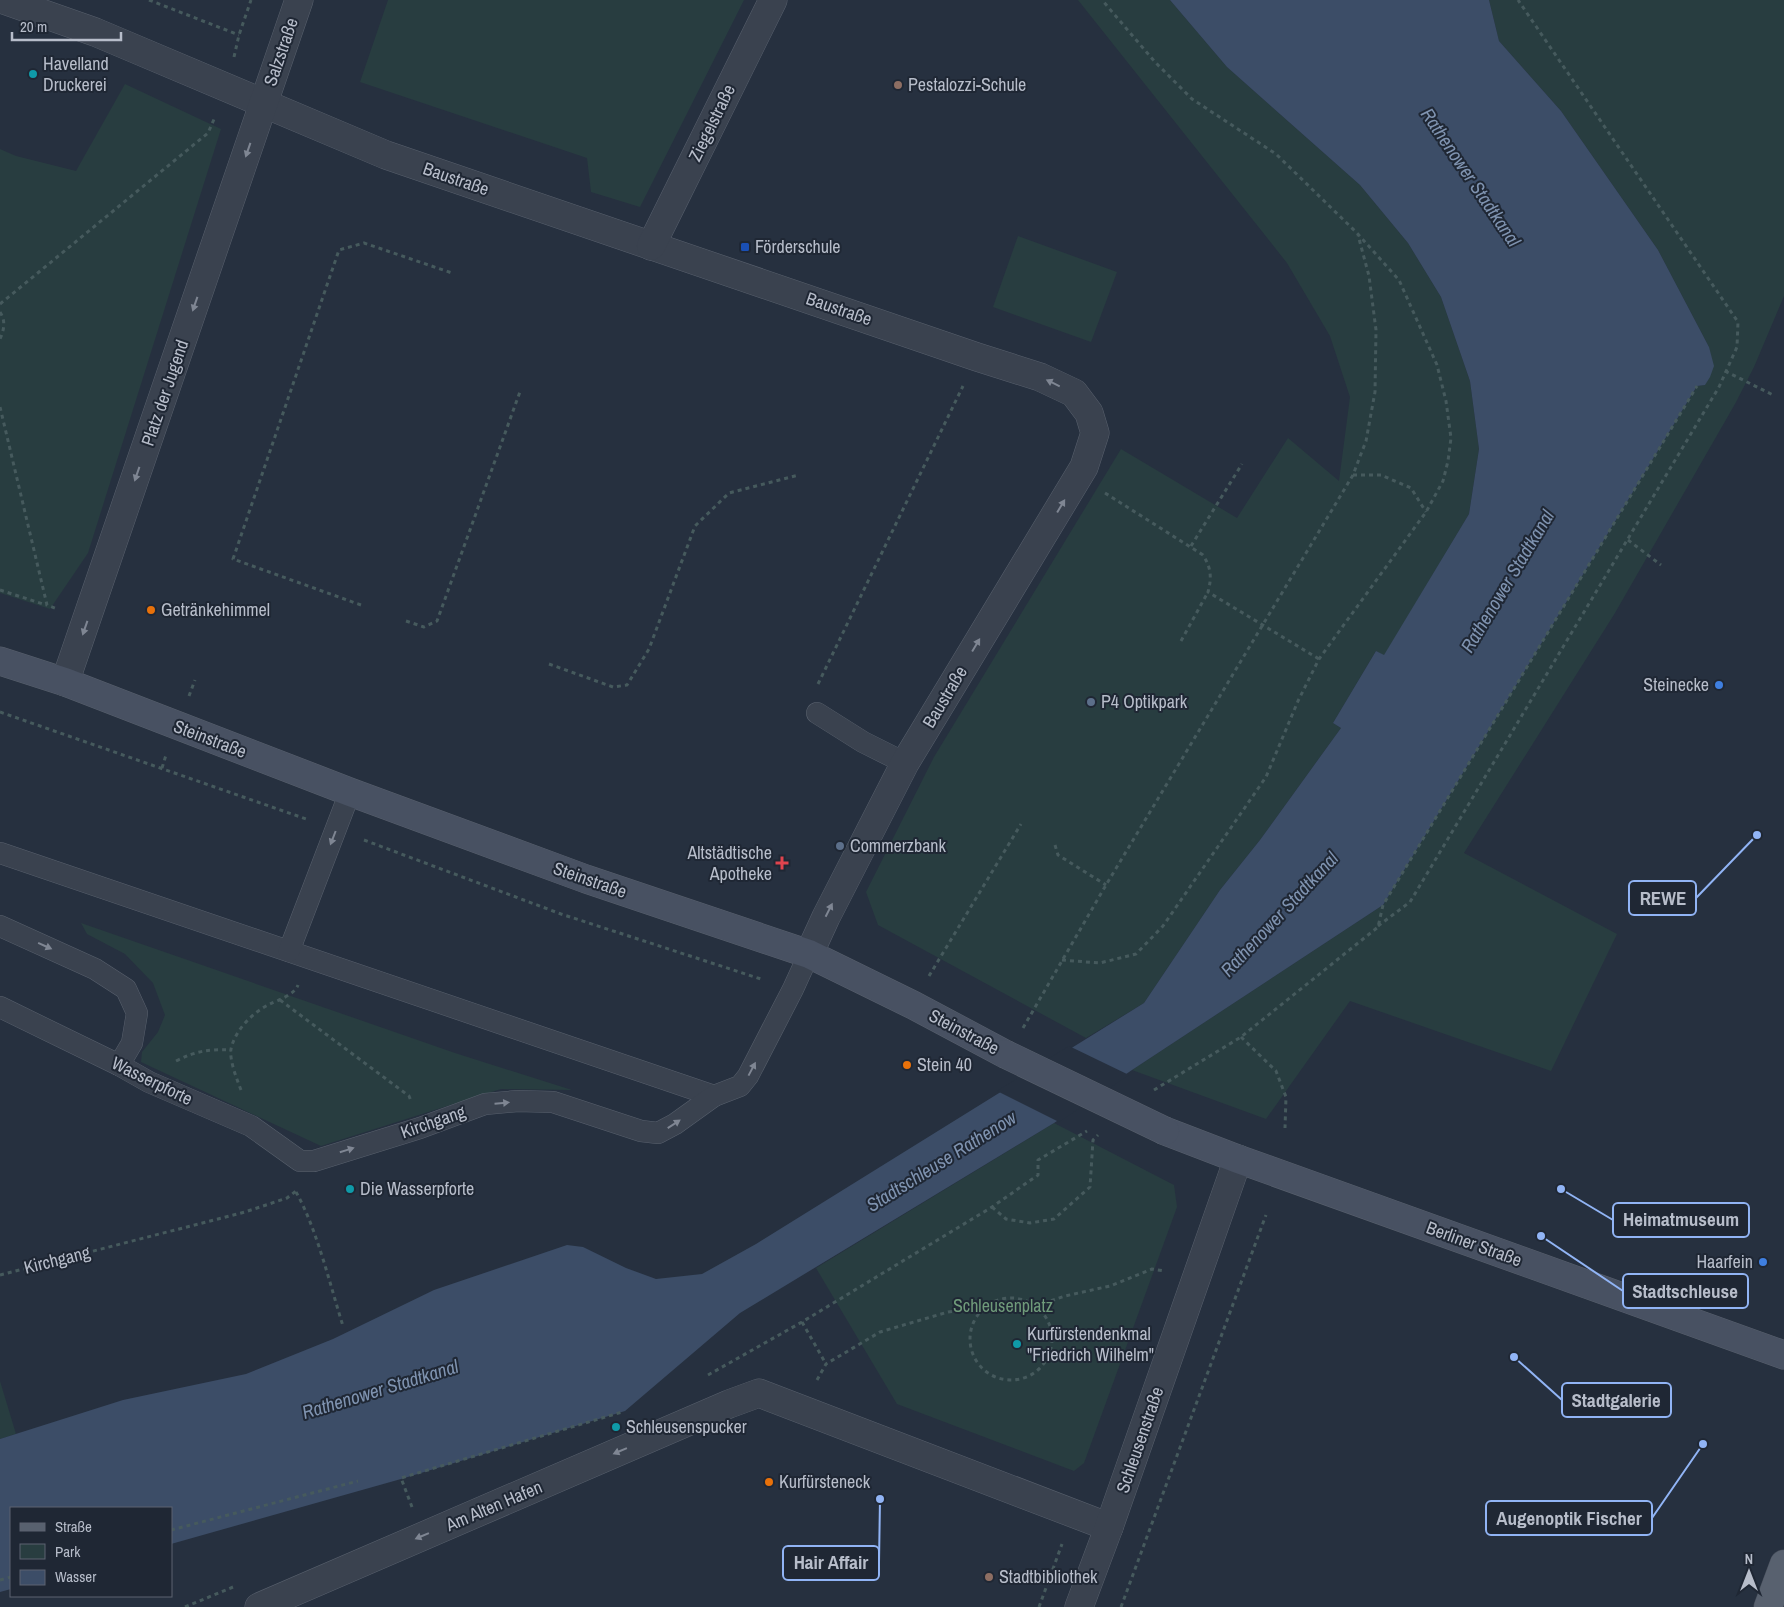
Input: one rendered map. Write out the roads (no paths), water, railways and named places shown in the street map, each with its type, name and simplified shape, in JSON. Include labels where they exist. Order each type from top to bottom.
[{"type":"main road","name":"Steinstraße","points":[[0,661],[65,682],[350,792],[586,879],[809,954],[913,1005],[1005,1054],[1165,1131]]},
{"type":"main road","name":"Berliner Straße","points":[[1165,1131],[1784,1355]]},
{"type":"main road","points":[[1768,1607],[1784,1564]]},
{"type":"street","name":"Baustraße","points":[[4,0],[95,32],[386,155],[1040,377],[1074,393],[1089,413],[1094,433],[1084,467],[905,763],[809,954]]},
{"type":"street","name":"Salzstraße","points":[[263,104],[299,0]]},
{"type":"street","name":"Ziegelstraße","points":[[651,246],[773,0]]},
{"type":"street","name":"Platz der Jugend","points":[[65,682],[263,104]]},
{"type":"street","name":"Schleusenstraße","points":[[1078,1607],[1109,1527],[1238,1159]]},
{"type":"street","name":"Am Alten Hafen","points":[[259,1607],[729,1404],[759,1394],[1109,1527]]},
{"type":"lane","points":[[817,713],[863,742],[905,763]]},
{"type":"lane","points":[[289,951],[350,792]]},
{"type":"lane","points":[[0,853],[714,1096]]},
{"type":"lane","points":[[0,926],[95,969],[126,989],[137,1013],[132,1043],[119,1065]]},
{"type":"lane","name":"Kirchgang","points":[[300,1161],[314,1161],[420,1128],[485,1104],[518,1101],[554,1102],[641,1131],[658,1133],[675,1124],[714,1096],[740,1086],[748,1076],[809,954]]},
{"type":"lane","name":"Wasserpforte","points":[[0,1007],[119,1065],[149,1082],[251,1126],[300,1161]]},
{"type":"water","points":[[1170,0],[1489,0],[1499,41],[1561,111],[1658,250],[1709,347],[1714,366],[1705,385],[1697,386],[1383,905],[1054,1123],[740,1313],[625,1411],[401,1479],[172,1544],[172,1507],[10,1507],[10,1589],[0,1592],[0,1439],[123,1400],[246,1374],[333,1339],[434,1290],[567,1245],[583,1247],[626,1268],[656,1279],[702,1274],[756,1244],[1144,1003],[1220,890],[1260,840],[1341,728],[1333,723],[1376,651],[1384,655],[1469,514],[1479,449],[1470,381],[1441,297],[1408,243],[1360,185],[1227,67]]},
{"type":"place","name":"Havelland Druckerei","points":[[33,74]]},
{"type":"place","name":"Pestalozzi-Schule","points":[[898,85]]},
{"type":"place","name":"Förderschule","points":[[745,247]]},
{"type":"place","name":"Getränkehimmel","points":[[151,610]]},
{"type":"place","name":"Steinecke","points":[[1719,685]]},
{"type":"place","name":"P4 Optikpark","points":[[1091,702]]},
{"type":"place","name":"REWE","points":[[1757,835]]},
{"type":"place","name":"Commerzbank","points":[[840,846]]},
{"type":"place","name":"Altstädtische Apotheke","points":[[782,863]]},
{"type":"place","name":"Stein 40","points":[[907,1065]]},
{"type":"place","name":"Die Wasserpforte","points":[[350,1189]]},
{"type":"place","name":"Heimatmuseum","points":[[1561,1189]]},
{"type":"place","name":"Stadtschleuse","points":[[1541,1236]]},
{"type":"place","name":"Haarfein","points":[[1763,1262]]},
{"type":"place","name":"Kurfürstendenkmal \"Friedrich Wilhelm\"","points":[[1017,1344]]},
{"type":"place","name":"Stadtgalerie","points":[[1514,1357]]},
{"type":"place","name":"Schleusenspucker","points":[[616,1427]]},
{"type":"place","name":"Augenoptik Fischer","points":[[1703,1444]]},
{"type":"place","name":"Kurfürsteneck","points":[[769,1482]]},
{"type":"place","name":"Hair Affair","points":[[880,1499]]},
{"type":"place","name":"Stadtbibliothek","points":[[989,1577]]},
{"type":"water label","name":"Rathenower Stadtkanal","points":[[1471,177]]},
{"type":"water label","name":"Rathenower Stadtkanal","points":[[1507,581]]},
{"type":"water label","name":"Rathenower Stadtkanal","points":[[1279,914]]},
{"type":"water label","name":"Stadtschleuse Rathenow","points":[[941,1161]]},
{"type":"water label","name":"Rathenower Stadtkanal","points":[[380,1389]]},
{"type":"park label","name":"Schleusenplatz","points":[[1003,1306]]}]
